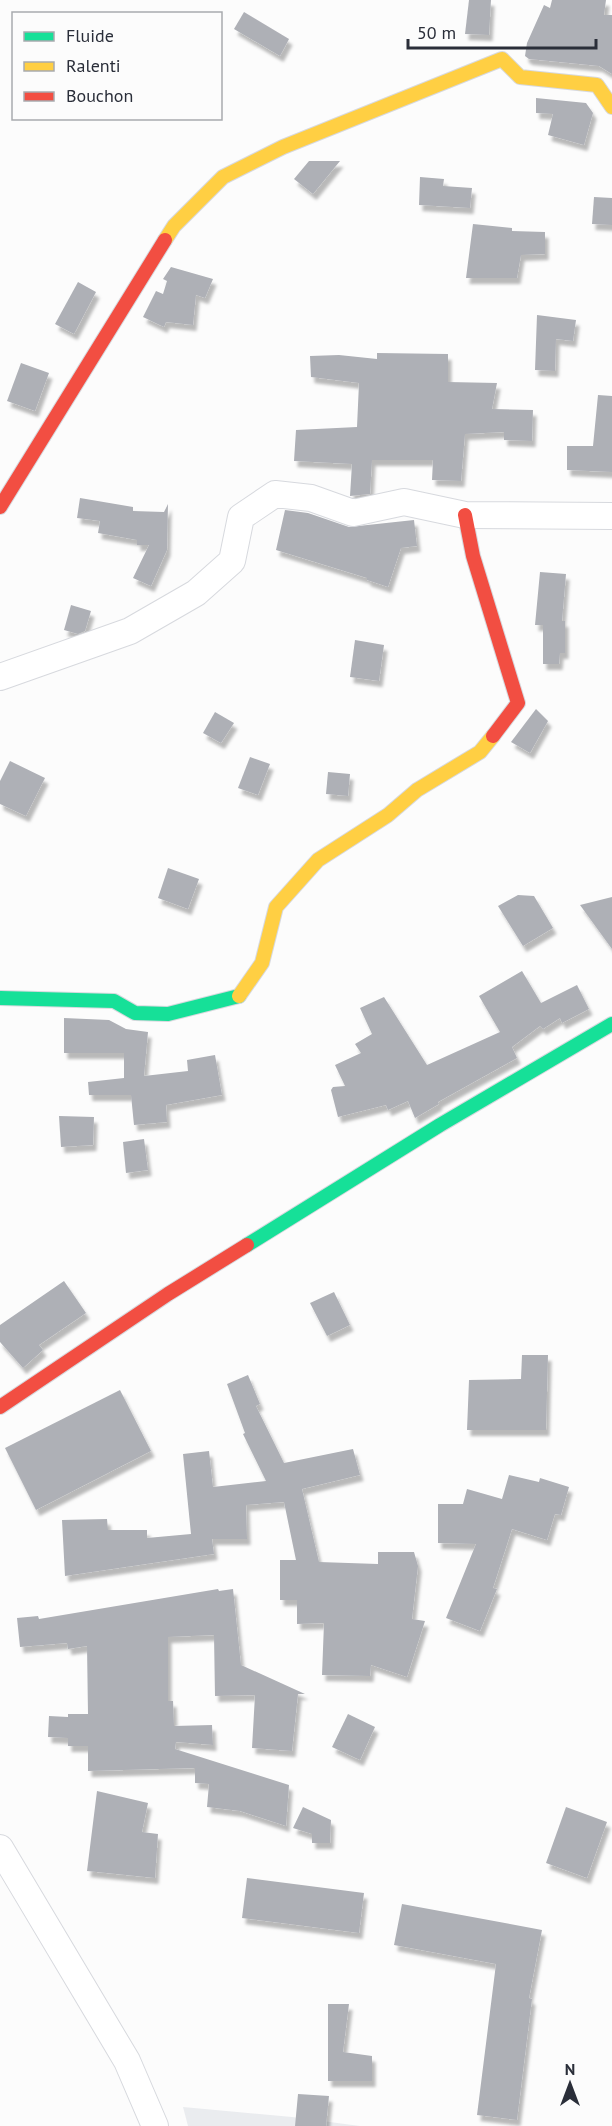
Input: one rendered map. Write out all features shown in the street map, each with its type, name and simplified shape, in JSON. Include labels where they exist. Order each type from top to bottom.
[{"type":"street","points":[[0,507],[174,226],[223,177],[284,147],[502,59],[520,77],[597,85],[612,107]]},
{"type":"street","points":[[0,677],[130,631],[196,593],[232,561],[241,517],[275,494],[311,498],[353,513],[404,502],[465,515],[612,516]]},
{"type":"street","points":[[0,998],[114,1001],[135,1012],[168,1014],[239,996],[262,963],[276,907],[318,860],[388,815],[417,790],[480,752],[518,703],[473,556],[465,515]]},
{"type":"street","points":[[0,1407],[178,1288],[440,1125],[612,1024]]},
{"type":"street","points":[[0,1848],[127,2061],[155,2126]]},
{"type":"shaded area","points":[[183,2107],[292,2117],[360,2126],[188,2126]]},
{"type":"building","points":[[469,0],[491,0],[489,35],[465,34]]},
{"type":"building","points":[[552,0],[606,0],[604,15],[612,15],[612,74],[599,66],[529,59],[525,56],[527,43],[544,5],[550,8]]},
{"type":"building","points":[[244,12],[289,39],[280,56],[234,29]]},
{"type":"building","points":[[536,98],[586,103],[593,113],[584,145],[548,135],[553,114],[536,113]]},
{"type":"building","points":[[309,161],[340,161],[313,194],[294,179]]},
{"type":"building","points":[[420,177],[444,179],[443,186],[472,188],[470,208],[419,205]]},
{"type":"building","points":[[594,197],[612,198],[612,225],[592,224]]},
{"type":"building","points":[[473,224],[512,228],[512,231],[545,232],[545,254],[521,255],[517,278],[466,278]]},
{"type":"building","points":[[171,267],[213,279],[205,298],[196,295],[193,325],[166,322],[164,327],[143,317],[156,291],[163,294],[167,281],[163,279]]},
{"type":"building","points":[[78,282],[96,292],[74,334],[55,324]]},
{"type":"building","points":[[537,315],[576,320],[573,341],[556,339],[555,371],[535,370]]},
{"type":"building","points":[[377,353],[448,354],[448,382],[497,383],[492,409],[533,410],[532,441],[504,440],[504,432],[465,434],[461,481],[432,480],[433,460],[372,460],[370,494],[350,496],[352,464],[294,461],[296,430],[357,427],[359,383],[311,377],[310,356],[339,355],[377,359]]},
{"type":"building","points":[[21,363],[49,373],[35,411],[7,401]]},
{"type":"building","points":[[598,395],[612,396],[612,472],[567,470],[567,446],[593,446]]},
{"type":"building","points":[[80,498],[133,507],[133,511],[164,512],[168,504],[167,550],[151,586],[133,578],[149,545],[137,545],[137,540],[98,533],[100,521],[77,518]]},
{"type":"building","points":[[285,510],[308,513],[349,527],[414,520],[417,546],[401,548],[388,587],[367,580],[367,578],[276,550]]},
{"type":"building","points":[[540,572],[566,574],[562,621],[565,621],[565,653],[560,653],[559,664],[543,664],[543,625],[535,625]]},
{"type":"building","points":[[71,605],[91,611],[85,631],[78,634],[64,630]]},
{"type":"building","points":[[355,640],[384,645],[379,681],[350,677]]},
{"type":"building","points":[[536,709],[548,721],[530,753],[511,742]]},
{"type":"building","points":[[215,712],[234,723],[221,743],[203,733]]},
{"type":"building","points":[[250,757],[270,764],[258,795],[238,788]]},
{"type":"building","points":[[10,761],[45,778],[26,816],[0,804],[0,781]]},
{"type":"building","points":[[328,772],[350,774],[348,796],[326,794]]},
{"type":"building","points":[[168,868],[199,879],[188,909],[158,898]]},
{"type":"building","points":[[518,895],[534,896],[553,928],[523,946],[498,906]]},
{"type":"building","points":[[612,897],[612,949],[580,905]]},
{"type":"building","points":[[522,971],[541,1003],[577,985],[589,1009],[562,1023],[560,1018],[543,1029],[540,1026],[512,1047],[517,1058],[438,1102],[439,1104],[415,1118],[408,1101],[388,1110],[386,1105],[338,1117],[331,1090],[333,1087],[345,1086],[335,1065],[361,1053],[355,1044],[372,1034],[360,1008],[384,997],[427,1065],[500,1032],[479,996]]},
{"type":"building","points":[[64,1018],[109,1020],[126,1029],[148,1032],[144,1076],[188,1071],[187,1060],[215,1055],[222,1095],[166,1105],[167,1122],[134,1125],[131,1095],[89,1095],[88,1082],[124,1078],[124,1053],[64,1053]]},
{"type":"building","points":[[59,1116],[94,1117],[93,1145],[61,1147]]},
{"type":"building","points":[[144,1139],[148,1170],[126,1173],[123,1142]]},
{"type":"building","points":[[64,1281],[86,1313],[39,1345],[43,1350],[23,1368],[0,1342],[0,1325]]},
{"type":"building","points":[[334,1292],[350,1325],[327,1336],[310,1303]]},
{"type":"building","points":[[522,1355],[548,1355],[546,1430],[467,1430],[469,1380],[521,1379]]},
{"type":"building","points":[[248,1375],[260,1404],[256,1406],[284,1463],[353,1449],[360,1475],[302,1489],[319,1562],[378,1564],[378,1552],[414,1552],[418,1566],[412,1619],[425,1621],[407,1677],[371,1665],[370,1676],[322,1675],[324,1623],[297,1624],[297,1600],[280,1600],[280,1560],[296,1560],[284,1502],[246,1505],[247,1539],[212,1539],[214,1554],[65,1576],[62,1520],[107,1519],[108,1530],[147,1530],[147,1538],[191,1534],[183,1454],[209,1451],[213,1487],[266,1481],[243,1434],[245,1433],[227,1384]]},
{"type":"building","points":[[120,1390],[151,1451],[36,1510],[5,1448]]},
{"type":"building","points":[[509,1475],[539,1482],[540,1478],[569,1487],[561,1515],[555,1514],[547,1540],[512,1529],[493,1588],[497,1589],[480,1631],[446,1618],[476,1544],[438,1543],[438,1504],[463,1504],[467,1489],[502,1499]]},
{"type":"building","points":[[218,1589],[219,1591],[233,1589],[241,1665],[305,1694],[298,1694],[292,1751],[252,1748],[255,1695],[215,1696],[214,1635],[168,1637],[168,1701],[173,1701],[174,1726],[212,1725],[213,1745],[176,1742],[175,1749],[289,1785],[286,1826],[240,1811],[207,1807],[209,1784],[195,1783],[195,1768],[88,1771],[88,1746],[68,1746],[68,1738],[48,1737],[49,1716],[68,1717],[68,1714],[88,1714],[87,1646],[68,1649],[67,1643],[20,1647],[17,1618],[38,1616],[39,1619]]},
{"type":"building","points":[[348,1714],[375,1727],[360,1760],[332,1747]]},
{"type":"building","points":[[97,1791],[148,1803],[142,1832],[158,1834],[155,1878],[87,1871]]},
{"type":"building","points":[[303,1807],[331,1820],[330,1843],[312,1843],[312,1834],[293,1828]]},
{"type":"building","points":[[566,1807],[607,1822],[587,1878],[546,1863]]},
{"type":"building","points":[[247,1878],[364,1893],[359,1933],[242,1918]]},
{"type":"building","points":[[402,1904],[542,1930],[529,1998],[532,1999],[517,2120],[477,2115],[496,1964],[394,1945]]},
{"type":"building","points":[[328,2004],[349,2004],[343,2052],[372,2056],[372,2081],[328,2081]]},
{"type":"building","points":[[298,2094],[329,2096],[326,2126],[295,2126]]},
{"type":"traffic: fast","points":[[0,998],[114,1001],[135,1013],[168,1014],[239,996]]},
{"type":"traffic: fast","points":[[247,1245],[440,1125],[612,1024]]},
{"type":"traffic: slow","points":[[165,240],[174,226],[223,177],[283,147],[502,59],[520,77],[597,85],[612,107]]},
{"type":"traffic: slow","points":[[239,996],[262,963],[276,907],[318,860],[388,815],[417,790],[480,752],[493,736]]},
{"type":"traffic: jam","points":[[0,507],[165,240]]},
{"type":"traffic: jam","points":[[465,515],[473,556],[518,703],[493,736]]},
{"type":"traffic: jam","points":[[0,1407],[168,1294],[247,1245]]}]
